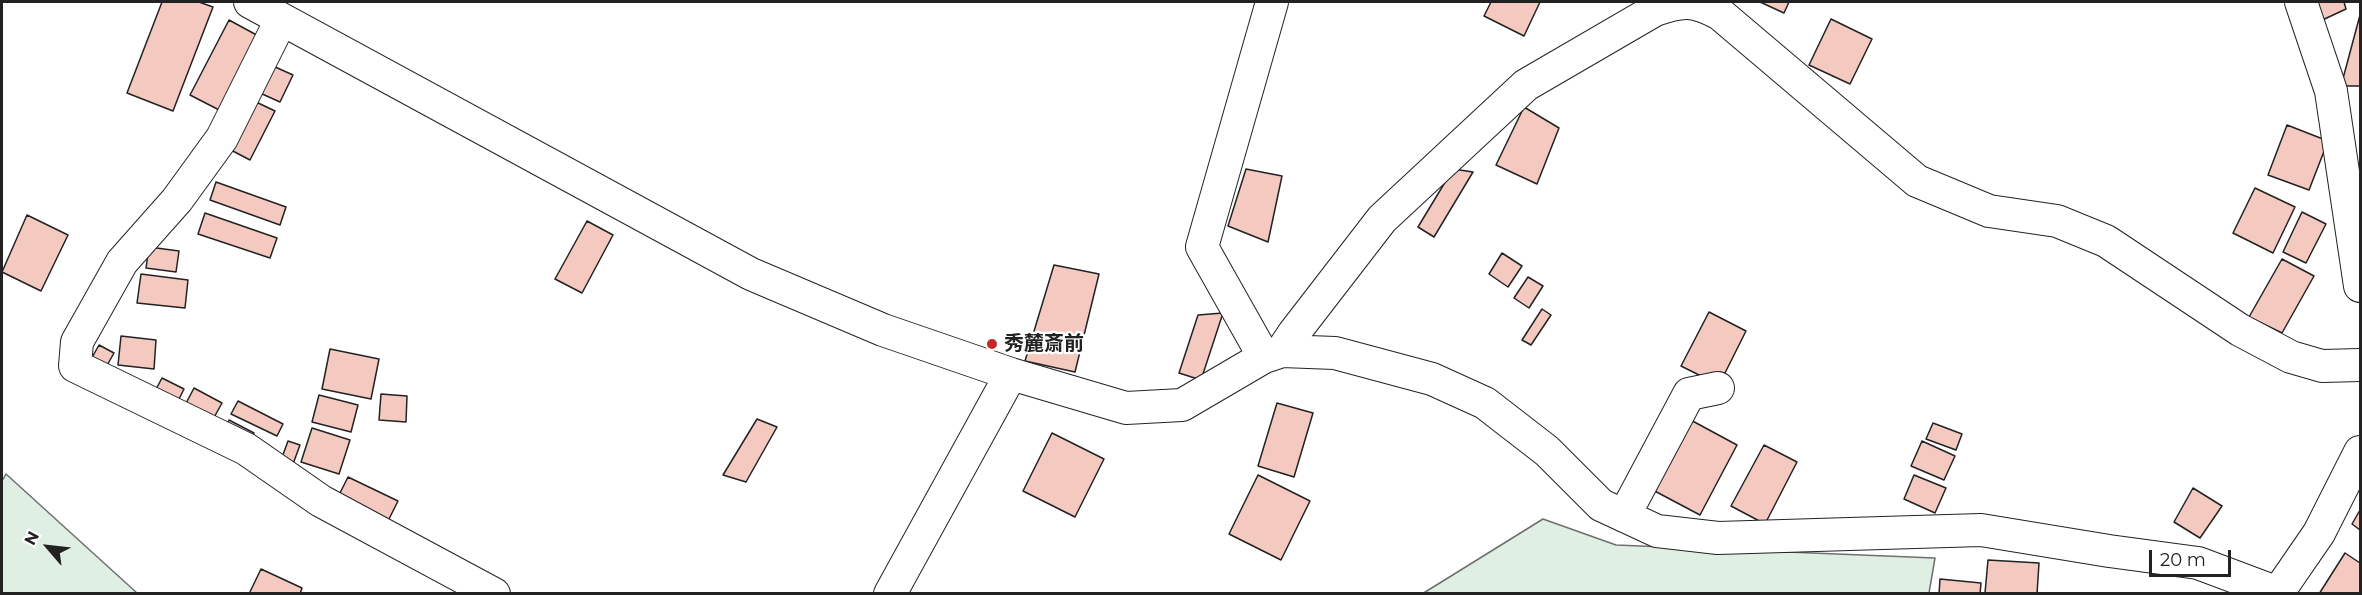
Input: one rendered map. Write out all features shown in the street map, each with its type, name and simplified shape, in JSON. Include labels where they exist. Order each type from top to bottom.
[{"type":"street","points":[[249,2],[751,274],[883,330],[1011,374],[1126,408],[1182,405],[1273,354],[1382,219],[1526,85],[1655,10],[1677,2],[1702,3],[1720,14],[1917,181],[1989,211],[2057,221],[2106,241],[2240,330],[2290,357],[2322,366],[2361,365]]},
{"type":"street","points":[[1272,2],[1202,247],[1273,354]]},
{"type":"street","points":[[2301,2],[2331,92],[2361,286]]},
{"type":"street","points":[[281,20],[222,138],[177,200],[122,262],[77,342],[75,366],[246,448],[321,501],[494,594]]},
{"type":"street","points":[[1273,354],[1335,353],[1432,379],[1485,403],[1547,451],[1601,505],[1657,531],[1718,538],[1981,530],[2198,563],[2277,593],[2319,533],[2361,452]]},
{"type":"street","points":[[890,594],[1011,374]]},
{"type":"street","points":[[1624,516],[1689,394],[1718,388]]},
{"type":"green space","points":[[6,474],[137,593],[2,593],[2,481]]},
{"type":"green space","points":[[1543,519],[1616,545],[1935,558],[1929,593],[1422,594]]},
{"type":"building","points":[[162,2],[199,2],[213,7],[173,111],[127,93]]},
{"type":"building","points":[[1491,2],[1540,2],[1524,36],[1484,16]]},
{"type":"building","points":[[1760,2],[1789,2],[1784,13]]},
{"type":"building","points":[[2308,2],[2344,2],[2346,9],[2316,23]]},
{"type":"building","points":[[2360,15],[2360,86],[2341,86]]},
{"type":"building","points":[[1831,19],[1872,39],[1850,84],[1809,65]]},
{"type":"building","points":[[229,20],[264,39],[225,113],[190,95]]},
{"type":"building","points":[[273,66],[293,75],[280,102],[260,93]]},
{"type":"building","points":[[254,101],[275,111],[250,160],[229,149]]},
{"type":"building","points":[[1524,107],[1559,128],[1537,184],[1496,165]]},
{"type":"building","points":[[2287,125],[2328,141],[2309,190],[2268,175]]},
{"type":"building","points":[[1246,169],[1282,176],[1268,242],[1228,226]]},
{"type":"building","points":[[1453,169],[1473,172],[1434,237],[1418,227]]},
{"type":"building","points":[[216,182],[286,207],[280,225],[210,200]]},
{"type":"building","points":[[2255,188],[2295,207],[2273,253],[2233,233]]},
{"type":"building","points":[[2302,212],[2326,224],[2306,263],[2283,252]]},
{"type":"building","points":[[205,213],[277,238],[270,258],[198,234]]},
{"type":"building","points":[[27,215],[68,235],[41,291],[2,272]]},
{"type":"building","points":[[587,221],[613,235],[582,293],[555,279]]},
{"type":"building","points":[[149,247],[179,251],[176,272],[146,268]]},
{"type":"building","points":[[1502,253],[1522,266],[1508,287],[1489,274]]},
{"type":"building","points":[[2282,259],[2314,276],[2282,333],[2249,317]]},
{"type":"building","points":[[1054,265],[1099,274],[1075,372],[1025,361]]},
{"type":"building","points":[[141,274],[188,280],[185,308],[137,303]]},
{"type":"building","points":[[1528,277],[1543,286],[1529,308],[1514,298]]},
{"type":"building","points":[[1542,309],[1551,315],[1531,345],[1522,340]]},
{"type":"building","points":[[1709,312],[1746,331],[1719,385],[1681,366]]},
{"type":"building","points":[[1223,313],[1201,380],[1179,373],[1198,315]]},
{"type":"building","points":[[121,336],[156,340],[154,369],[118,365]]},
{"type":"building","points":[[99,345],[114,353],[105,369],[90,361]]},
{"type":"building","points":[[330,349],[379,359],[371,399],[322,389]]},
{"type":"building","points":[[162,378],[184,389],[177,403],[155,391]]},
{"type":"building","points":[[194,388],[222,403],[211,423],[183,409]]},
{"type":"building","points":[[381,394],[407,396],[406,422],[379,420]]},
{"type":"building","points":[[319,395],[358,405],[351,432],[312,422]]},
{"type":"building","points":[[238,401],[283,424],[277,436],[231,414]]},
{"type":"building","points":[[1277,403],[1313,413],[1294,477],[1258,466]]},
{"type":"building","points":[[1687,418],[1737,445],[1700,515],[1649,488]]},
{"type":"building","points":[[757,419],[777,427],[746,482],[723,475]]},
{"type":"building","points":[[229,420],[254,433],[248,445],[223,432]]},
{"type":"building","points":[[1933,423],[1962,434],[1956,450],[1926,439]]},
{"type":"building","points":[[312,428],[350,440],[339,474],[301,462]]},
{"type":"building","points":[[1052,433],[1104,459],[1075,517],[1023,491]]},
{"type":"building","points":[[288,441],[300,445],[293,464],[281,460]]},
{"type":"building","points":[[1922,441],[1955,456],[1944,480],[1911,466]]},
{"type":"building","points":[[1764,445],[1797,462],[1765,524],[1731,506]]},
{"type":"building","points":[[1258,475],[1310,501],[1281,560],[1229,534]]},
{"type":"building","points":[[1914,475],[1946,488],[1935,513],[1904,499]]},
{"type":"building","points":[[348,477],[398,501],[386,525],[336,501]]},
{"type":"building","points":[[2193,488],[2222,506],[2200,538],[2174,522]]},
{"type":"building","points":[[2360,510],[2360,530],[2352,524]]},
{"type":"building","points":[[2345,553],[2360,563],[2360,594],[2319,594]]},
{"type":"building","points":[[1988,560],[2039,563],[2037,594],[1985,593]]},
{"type":"building","points":[[261,569],[302,588],[300,594],[249,594]]},
{"type":"building","points":[[1940,579],[1981,583],[1980,594],[1939,594]]},
{"type":"place","name":"秀麓斎前","points":[[992,344]]}]
